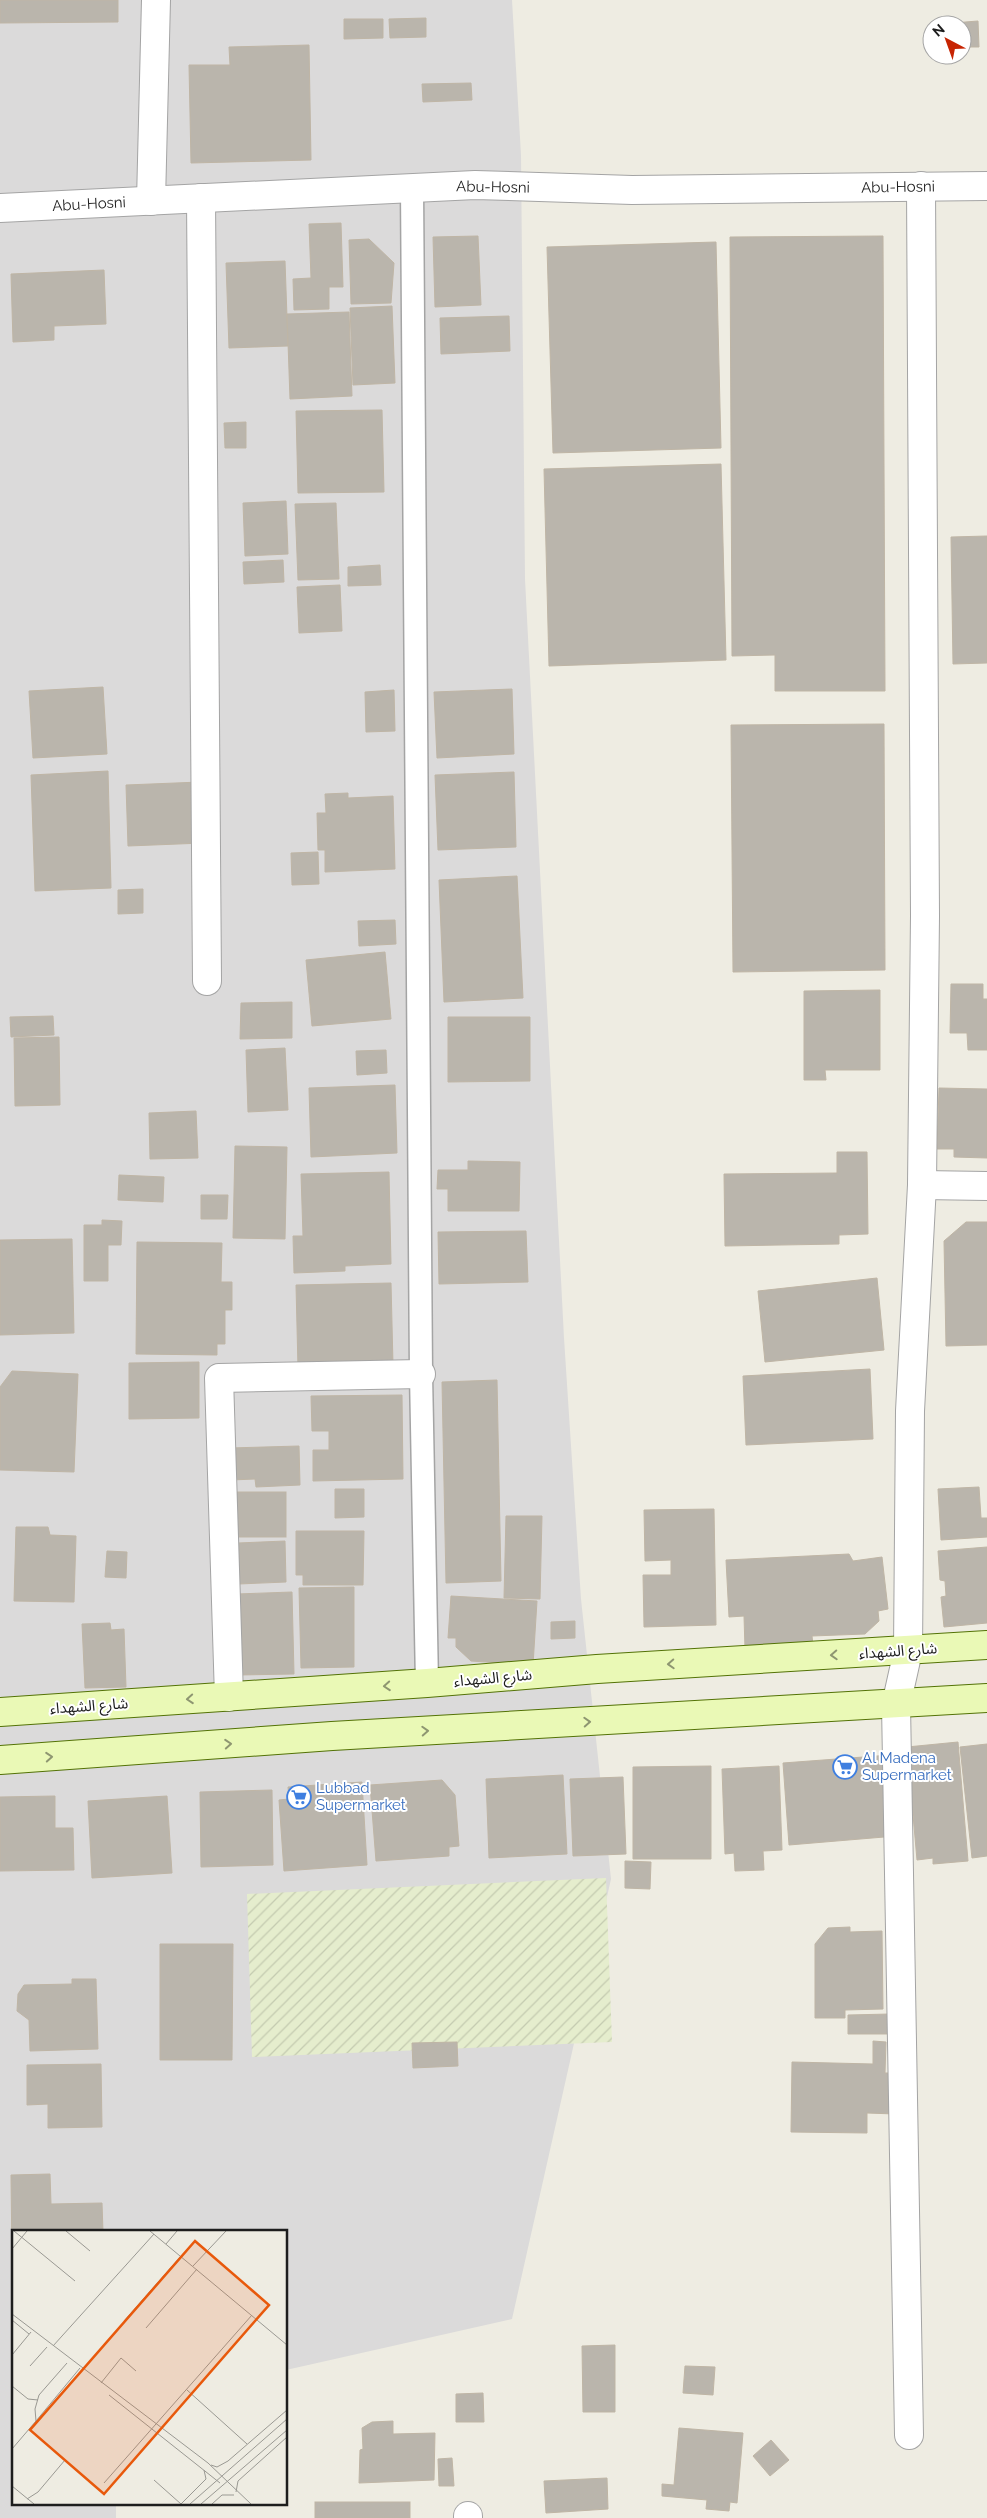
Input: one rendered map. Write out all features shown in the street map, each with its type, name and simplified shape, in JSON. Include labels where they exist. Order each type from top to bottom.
[{"type":"main road","name":"شارع الشهداء","points":[[0,1712],[427,1683],[597,1669],[987,1645]]},
{"type":"main road","points":[[0,1760],[332,1736],[896,1705],[987,1698]]},
{"type":"street","points":[[151,201],[156,0]]},
{"type":"street","name":"Abu-Hosni","points":[[0,208],[475,185],[632,190],[987,186]]},
{"type":"street","points":[[909,2435],[896,1705],[908,1651],[910,1411],[922,1186],[925,916],[921,186]]},
{"type":"street","points":[[200,198],[207,981]]},
{"type":"street","points":[[922,1186],[987,1186]]},
{"type":"street","points":[[229,1697],[219,1378],[421,1374]]},
{"type":"lane","points":[[412,188],[421,1374],[427,1683]]},
{"type":"shaded area","points":[[0,0],[512,0],[521,155],[525,579],[564,1338],[581,1599],[611,1879],[512,2319],[288,2370],[288,2230],[12,2230],[12,2506],[116,2506],[116,2518],[0,2518]]},
{"type":"green space","points":[[606,1878],[612,2042],[252,2057],[247,1894]]},
{"type":"building","points":[[0,0],[118,0],[118,22],[0,23]]},
{"type":"building","points":[[426,18],[426,37],[390,38],[389,19]]},
{"type":"building","points":[[344,19],[383,19],[383,38],[344,39]]},
{"type":"building","points":[[972,21],[978,21],[979,47],[972,47]]},
{"type":"building","points":[[309,45],[311,160],[191,163],[189,65],[230,65],[229,47]]},
{"type":"building","points":[[471,83],[472,100],[423,102],[422,84]]},
{"type":"building","points":[[341,223],[343,287],[329,287],[329,309],[294,310],[293,279],[311,278],[309,224]]},
{"type":"building","points":[[478,236],[481,305],[435,307],[433,237]]},
{"type":"building","points":[[883,236],[885,691],[775,691],[775,655],[732,656],[730,237]]},
{"type":"building","points":[[369,239],[394,263],[391,303],[351,304],[349,240]]},
{"type":"building","points":[[716,242],[721,448],[553,453],[547,247]]},
{"type":"building","points":[[285,261],[288,346],[229,348],[226,263]]},
{"type":"building","points":[[104,270],[106,324],[54,326],[54,340],[13,342],[11,274]]},
{"type":"building","points":[[392,306],[395,383],[353,385],[350,308]]},
{"type":"building","points":[[349,312],[352,396],[290,399],[287,314]]},
{"type":"building","points":[[509,316],[510,351],[441,354],[440,318]]},
{"type":"building","points":[[382,410],[384,492],[298,493],[296,411]]},
{"type":"building","points":[[246,422],[246,448],[225,448],[224,423]]},
{"type":"building","points":[[721,464],[726,660],[549,666],[544,469]]},
{"type":"building","points":[[286,501],[288,554],[245,556],[243,503]]},
{"type":"building","points":[[336,503],[339,579],[298,580],[295,504]]},
{"type":"building","points":[[987,536],[987,663],[953,664],[951,537]]},
{"type":"building","points":[[283,560],[284,582],[244,584],[243,562]]},
{"type":"building","points":[[380,565],[381,585],[348,586],[348,567]]},
{"type":"building","points":[[340,585],[342,631],[299,633],[297,587]]},
{"type":"building","points":[[103,687],[107,754],[33,758],[29,691]]},
{"type":"building","points":[[512,689],[514,754],[437,758],[434,692]]},
{"type":"building","points":[[394,690],[395,731],[366,732],[365,692]]},
{"type":"building","points":[[884,724],[885,970],[733,972],[731,725]]},
{"type":"building","points":[[108,771],[111,888],[35,891],[31,775]]},
{"type":"building","points":[[514,772],[516,847],[438,850],[435,775]]},
{"type":"building","points":[[200,782],[203,843],[128,846],[126,785]]},
{"type":"building","points":[[348,793],[348,798],[393,796],[395,869],[325,872],[325,850],[318,850],[317,813],[326,813],[325,794]]},
{"type":"building","points":[[318,852],[319,884],[292,885],[291,853]]},
{"type":"building","points":[[517,876],[523,998],[444,1002],[439,880]]},
{"type":"building","points":[[143,889],[143,913],[118,914],[118,890]]},
{"type":"building","points":[[395,920],[396,944],[359,946],[358,921]]},
{"type":"building","points":[[385,952],[391,1019],[312,1026],[306,960]]},
{"type":"building","points":[[951,984],[983,984],[983,999],[987,999],[987,1050],[968,1050],[967,1033],[950,1033]]},
{"type":"building","points":[[880,990],[880,1070],[825,1070],[826,1080],[804,1080],[804,991]]},
{"type":"building","points":[[292,1002],[292,1038],[240,1039],[241,1003]]},
{"type":"building","points":[[53,1016],[54,1035],[11,1037],[10,1017]]},
{"type":"building","points":[[448,1017],[530,1017],[530,1081],[448,1082]]},
{"type":"building","points":[[59,1037],[60,1105],[15,1106],[14,1038]]},
{"type":"building","points":[[285,1048],[288,1110],[248,1112],[246,1050]]},
{"type":"building","points":[[386,1050],[387,1073],[357,1075],[356,1051]]},
{"type":"building","points":[[395,1085],[397,1153],[311,1157],[309,1088]]},
{"type":"building","points":[[939,1088],[987,1089],[987,1158],[954,1157],[954,1149],[937,1149]]},
{"type":"building","points":[[196,1111],[198,1158],[150,1159],[149,1113]]},
{"type":"building","points":[[235,1146],[287,1147],[285,1239],[233,1238]]},
{"type":"building","points":[[837,1152],[867,1152],[868,1234],[839,1235],[839,1244],[725,1246],[724,1174],[837,1173]]},
{"type":"building","points":[[468,1161],[520,1162],[519,1211],[448,1211],[448,1189],[437,1189],[438,1170],[468,1170]]},
{"type":"building","points":[[389,1172],[391,1264],[345,1266],[345,1271],[294,1273],[293,1236],[303,1236],[301,1174]]},
{"type":"building","points":[[119,1175],[164,1177],[163,1202],[118,1200]]},
{"type":"building","points":[[201,1195],[228,1195],[227,1219],[201,1219]]},
{"type":"building","points":[[102,1220],[122,1221],[121,1245],[108,1245],[108,1281],[84,1281],[84,1225],[102,1225]]},
{"type":"building","points":[[966,1222],[987,1222],[987,1345],[946,1346],[944,1241]]},
{"type":"building","points":[[526,1231],[528,1282],[439,1284],[438,1232]]},
{"type":"building","points":[[72,1239],[74,1333],[0,1335],[0,1240]]},
{"type":"building","points":[[137,1242],[222,1243],[221,1282],[232,1282],[232,1310],[225,1310],[225,1344],[217,1344],[217,1355],[136,1354]]},
{"type":"building","points":[[877,1278],[884,1350],[765,1362],[758,1291]]},
{"type":"building","points":[[391,1283],[393,1365],[298,1368],[296,1285]]},
{"type":"building","points":[[199,1362],[199,1418],[129,1419],[129,1363]]},
{"type":"building","points":[[870,1369],[873,1439],[746,1445],[743,1376]]},
{"type":"building","points":[[12,1371],[78,1374],[74,1472],[0,1470],[0,1387]]},
{"type":"building","points":[[497,1380],[501,1581],[446,1583],[442,1382]]},
{"type":"building","points":[[402,1395],[403,1479],[313,1481],[313,1450],[329,1450],[329,1431],[312,1431],[311,1396]]},
{"type":"building","points":[[299,1446],[300,1485],[256,1487],[255,1479],[231,1480],[230,1448]]},
{"type":"building","points":[[979,1487],[981,1518],[987,1518],[987,1537],[941,1540],[938,1489]]},
{"type":"building","points":[[335,1489],[364,1489],[364,1517],[335,1518]]},
{"type":"building","points":[[236,1492],[286,1492],[286,1537],[236,1537]]},
{"type":"building","points":[[714,1509],[716,1625],[644,1627],[643,1575],[671,1575],[671,1560],[645,1561],[644,1510]]},
{"type":"building","points":[[506,1516],[542,1516],[540,1599],[504,1598]]},
{"type":"building","points":[[16,1527],[48,1527],[50,1535],[76,1536],[74,1602],[14,1601]]},
{"type":"building","points":[[296,1531],[364,1531],[363,1585],[303,1585],[303,1575],[296,1575]]},
{"type":"building","points":[[285,1541],[286,1582],[239,1584],[238,1543]]},
{"type":"building","points":[[987,1547],[987,1623],[944,1627],[941,1597],[946,1596],[945,1581],[940,1580],[938,1551]]},
{"type":"building","points":[[107,1551],[127,1552],[126,1578],[105,1577]]},
{"type":"building","points":[[849,1554],[853,1561],[882,1557],[888,1609],[878,1611],[879,1621],[865,1634],[812,1636],[813,1645],[745,1649],[744,1616],[729,1617],[726,1560]]},
{"type":"building","points":[[354,1587],[354,1667],[301,1668],[299,1588]]},
{"type":"building","points":[[292,1592],[294,1674],[239,1675],[237,1594]]},
{"type":"building","points":[[451,1596],[537,1601],[533,1665],[471,1661],[456,1647],[456,1638],[448,1638]]},
{"type":"building","points":[[575,1621],[575,1638],[551,1639],[551,1622]]},
{"type":"building","points":[[110,1623],[111,1630],[124,1629],[126,1687],[85,1688],[82,1624]]},
{"type":"building","points":[[958,1742],[968,1861],[933,1864],[933,1858],[917,1860],[907,1747]]},
{"type":"building","points":[[987,1744],[987,1856],[972,1858],[960,1747]]},
{"type":"building","points":[[890,1755],[896,1836],[789,1845],[783,1763]]},
{"type":"building","points":[[711,1766],[711,1859],[633,1859],[633,1767]]},
{"type":"building","points":[[779,1766],[782,1850],[763,1851],[764,1870],[735,1871],[734,1853],[725,1854],[722,1769]]},
{"type":"building","points":[[563,1775],[567,1854],[489,1858],[486,1779]]},
{"type":"building","points":[[623,1777],[626,1854],[573,1856],[570,1779]]},
{"type":"building","points":[[442,1780],[455,1795],[459,1846],[449,1847],[449,1856],[376,1861],[370,1785]]},
{"type":"building","points":[[362,1782],[367,1865],[284,1871],[279,1800],[289,1799],[288,1787]]},
{"type":"building","points":[[272,1790],[273,1865],[201,1867],[200,1792]]},
{"type":"building","points":[[55,1796],[55,1828],[73,1828],[74,1870],[0,1871],[0,1797]]},
{"type":"building","points":[[167,1796],[172,1873],[92,1878],[88,1801]]},
{"type":"building","points":[[625,1861],[651,1862],[650,1889],[625,1888]]},
{"type":"building","points":[[850,1927],[850,1932],[882,1931],[883,2009],[845,2010],[845,2018],[815,2018],[815,1944],[828,1928]]},
{"type":"building","points":[[160,1944],[233,1944],[232,2060],[160,2060]]},
{"type":"building","points":[[72,1979],[96,1979],[98,2049],[30,2051],[29,2020],[17,2011],[18,1994],[24,1985],[72,1984]]},
{"type":"building","points":[[890,2014],[890,2034],[848,2034],[848,2015]]},
{"type":"building","points":[[873,2041],[886,2042],[885,2073],[890,2073],[895,2114],[867,2113],[867,2133],[791,2132],[792,2062],[873,2064]]},
{"type":"building","points":[[457,2042],[458,2066],[413,2068],[412,2043]]},
{"type":"building","points":[[101,2064],[102,2127],[48,2128],[48,2104],[27,2105],[27,2065]]},
{"type":"building","points":[[50,2174],[51,2204],[102,2203],[103,2230],[12,2230],[12,2259],[11,2175]]},
{"type":"building","points":[[615,2345],[615,2412],[583,2412],[582,2346]]},
{"type":"building","points":[[685,2366],[715,2367],[713,2395],[683,2393]]},
{"type":"building","points":[[483,2393],[484,2422],[456,2422],[456,2394]]},
{"type":"building","points":[[393,2421],[393,2434],[435,2433],[434,2480],[359,2483],[360,2450],[363,2449],[362,2428],[372,2422]]},
{"type":"building","points":[[679,2428],[743,2433],[737,2503],[730,2502],[729,2511],[706,2509],[707,2500],[662,2496],[662,2484],[674,2485]]},
{"type":"building","points":[[771,2440],[789,2460],[770,2476],[753,2456]]},
{"type":"building","points":[[452,2458],[454,2486],[439,2486],[438,2459]]},
{"type":"building","points":[[607,2478],[608,2509],[546,2513],[544,2481]]},
{"type":"building","points":[[315,2502],[410,2502],[410,2518],[315,2518]]},
{"type":"place","name":"Al Madena Supermarket","points":[[845,1767]]},
{"type":"place","name":"Lubbad Supermarket","points":[[299,1797]]}]
